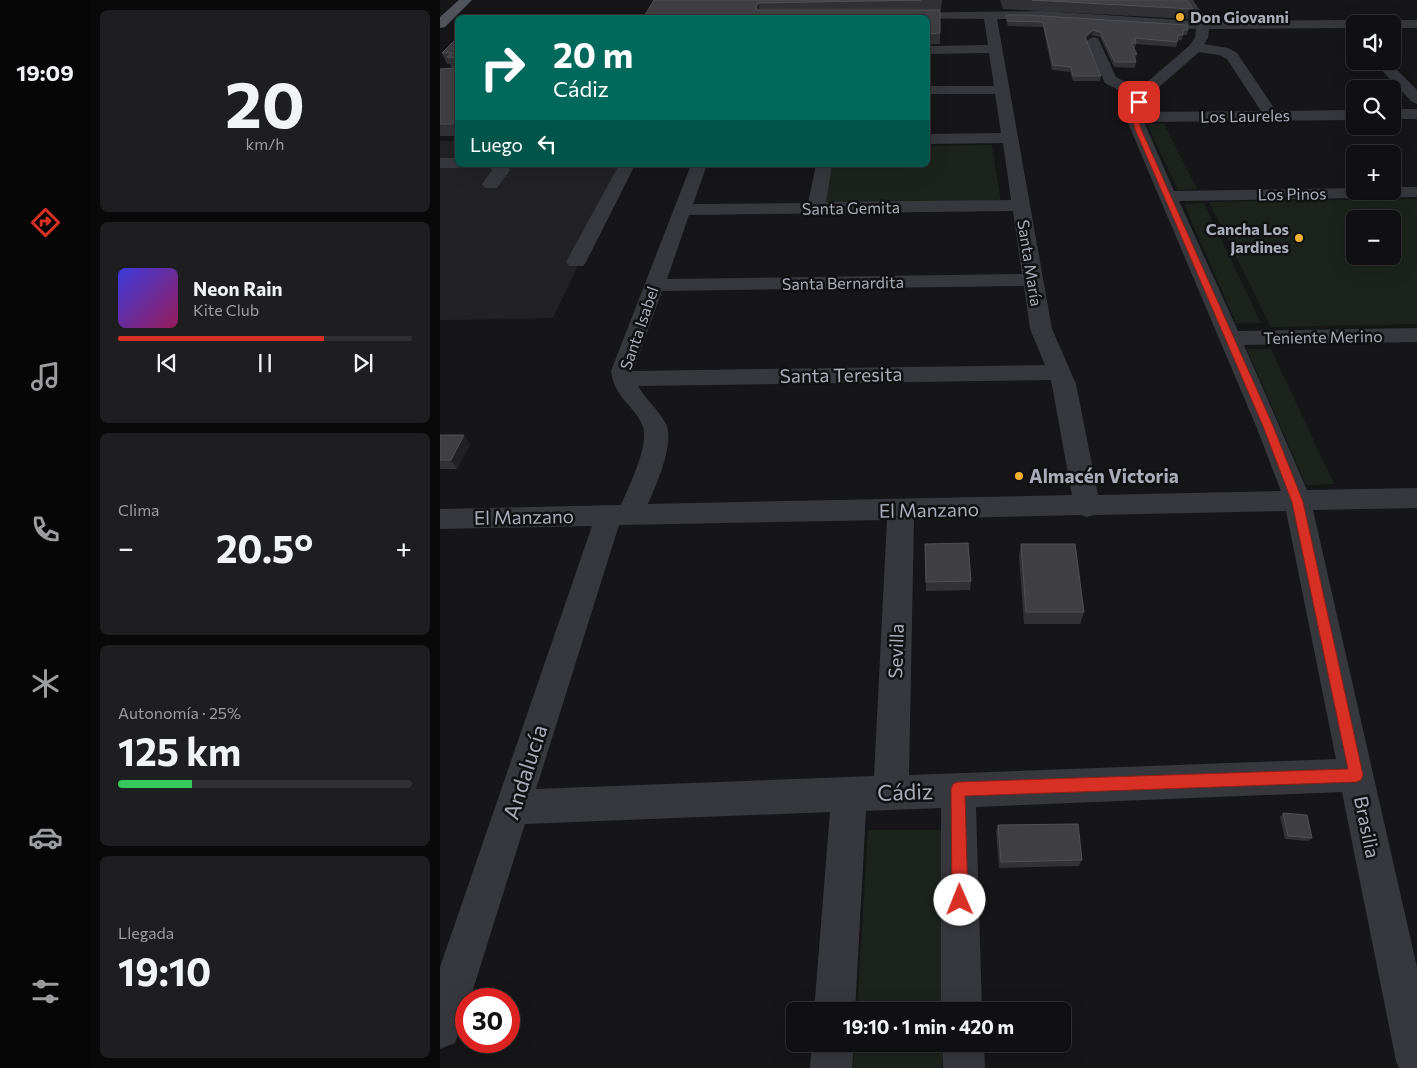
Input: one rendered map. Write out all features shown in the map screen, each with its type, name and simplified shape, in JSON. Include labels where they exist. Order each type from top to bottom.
[{"type":"main road","points":[[440,24],[466,0]]},
{"type":"street","points":[[1135,117],[1142,96],[1155,80],[1195,47],[1202,34],[1202,25],[1188,0]]},
{"type":"street","name":"Santa María","points":[[990,15],[1043,337],[1059,372],[1066,395],[1087,507]]},
{"type":"street","points":[[930,16],[1062,15],[1202,25],[1346,24]]},
{"type":"street","points":[[1401,24],[1417,24]]},
{"type":"street","points":[[1092,41],[1110,80],[1142,96]]},
{"type":"street","points":[[1195,47],[1223,51],[1232,56],[1272,116]]},
{"type":"street","points":[[930,50],[996,49]]},
{"type":"street","points":[[1389,70],[1417,99]]},
{"type":"street","points":[[930,90],[1002,90]]},
{"type":"street","points":[[1401,114],[1417,114]]},
{"type":"street","name":"Los Laureles","points":[[1135,117],[1346,115]]},
{"type":"street","name":"Brasilia","points":[[1135,117],[1284,464],[1298,502],[1417,1060]]},
{"type":"street","points":[[930,139],[1010,138]]},
{"type":"street","points":[[440,163],[455,163]]},
{"type":"street","points":[[491,184],[501,170],[499,167]]},
{"type":"street","points":[[576,262],[625,167]]},
{"type":"street","name":"Santa Isabel","points":[[620,515],[657,437],[653,423],[630,394],[622,379],[624,364],[698,167]]},
{"type":"street","points":[[816,208],[824,167]]},
{"type":"street","name":"Los Pinos","points":[[1168,196],[1417,192]]},
{"type":"street","name":"Santa Gemita","points":[[682,210],[1021,205]]},
{"type":"street","name":"Santa Bernardita","points":[[654,285],[1033,280]]},
{"type":"street","name":"Teniente Merino","points":[[1230,338],[1417,335]]},
{"type":"street","name":"Santa Teresita","points":[[622,379],[1059,372]]},
{"type":"street","name":"El Manzano","points":[[440,519],[1087,507],[1417,498]]},
{"type":"street","name":"Sevilla","points":[[891,792],[901,510]]},
{"type":"street","name":"Andalucía","points":[[440,1028],[514,807],[620,515]]},
{"type":"street","name":"Cádiz","points":[[514,807],[1356,775]]},
{"type":"street","points":[[958,789],[962,1002]]},
{"type":"street","points":[[836,1002],[849,794]]},
{"type":"street","points":[[831,1068],[832,1052]]},
{"type":"street","points":[[963,1052],[964,1068]]},
{"type":"shaded area","points":[[1147,124],[1164,124],[1197,189],[1178,190]]},
{"type":"shaded area","points":[[440,141],[455,141],[455,167],[625,167],[553,318],[440,320]]},
{"type":"shaded area","points":[[992,145],[1001,203],[823,205],[828,167],[930,167],[930,146]]},
{"type":"shaded area","name":"Cancha Los Jardines","points":[[1417,199],[1417,324],[1271,327],[1209,202]]},
{"type":"shaded area","points":[[1204,203],[1261,323],[1236,323],[1184,204]]},
{"type":"shaded area","points":[[1247,349],[1271,349],[1334,484],[1306,485]]},
{"type":"shaded area","points":[[868,830],[943,830],[942,1002],[858,1002]]},
{"type":"shaded area","points":[[854,1052],[942,1052],[942,1068],[853,1068]]},
{"type":"building","points":[[654,0],[921,0],[758,3],[756,7],[757,10],[940,10],[940,33],[930,34],[930,15],[645,15]]},
{"type":"building","points":[[1032,0],[1187,0],[1193,9]]},
{"type":"building","points":[[1006,15],[1187,25],[1188,30],[1183,30],[1183,35],[1178,35],[1177,42],[1135,38],[1136,43],[1131,43],[1137,54],[1133,54],[1136,62],[1115,62],[1100,32],[1093,30],[1085,37],[1101,76],[1073,76],[1071,67],[1053,65],[1043,22],[1008,21]]},
{"type":"building","points":[[455,40],[455,58],[447,57],[452,53],[442,53]]},
{"type":"building","points":[[455,68],[455,124],[440,124],[440,69]]},
{"type":"building","points":[[440,435],[464,435],[451,460],[440,460]]},
{"type":"building","points":[[968,543],[971,581],[926,582],[925,544]]},
{"type":"building","points":[[1021,544],[1075,544],[1084,612],[1026,612]]},
{"type":"building","points":[[1283,813],[1307,815],[1312,838],[1288,836]]},
{"type":"building","points":[[1078,824],[1082,860],[1001,862],[998,825]]},
{"type":"place","name":"Don Giovanni","points":[[1180,17]]},
{"type":"place","name":"Cancha Los Jardines","points":[[1299,238]]},
{"type":"place","name":"Almacén Victoria","points":[[1019,476]]},
{"type":"route","points":[[960,900],[958,789],[1356,775],[1298,502],[1268,426],[1138,129],[1135,112],[1139,102]]}]
